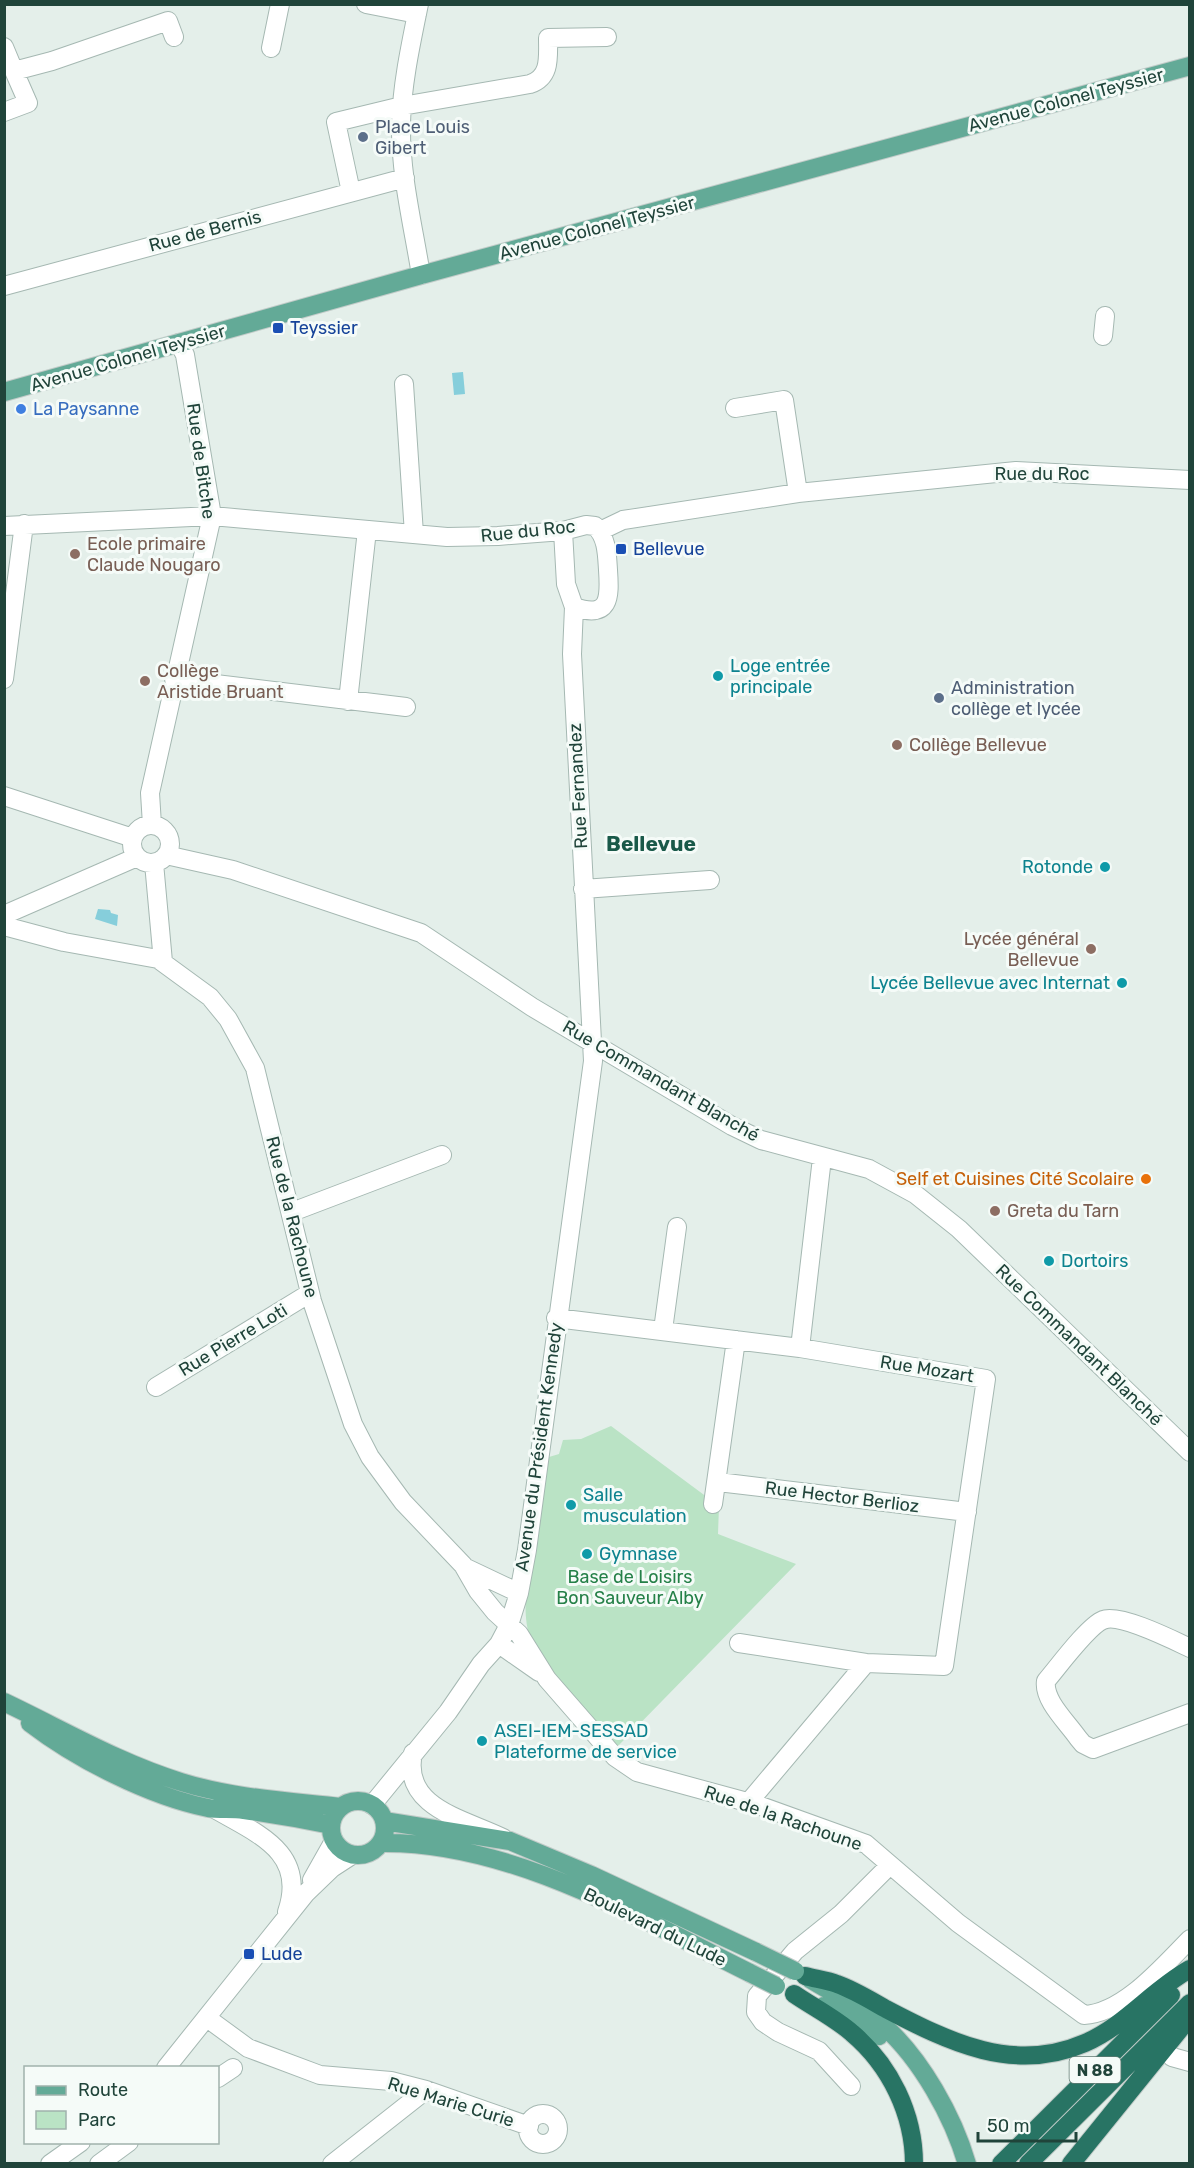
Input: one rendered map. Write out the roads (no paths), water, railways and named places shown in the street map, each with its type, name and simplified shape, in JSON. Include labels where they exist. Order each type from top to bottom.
[{"type":"highway","points":[[800,1973],[837,1984],[945,2039],[982,2052],[1016,2057],[1052,2053],[1085,2043],[1114,2027],[1177,1976],[1190,1969]]},
{"type":"highway","name":"N 88","points":[[1001,2163],[1190,1977]]},
{"type":"highway","points":[[794,1994],[851,2032],[871,2050],[886,2070],[909,2122],[914,2163]]},
{"type":"highway","name":"N 88","points":[[1028,2163],[1190,2003]]},
{"type":"highway","points":[[1071,2163],[1190,2018]]},
{"type":"main road","name":"Avenue Colonel Teyssier","points":[[4,392],[421,275],[1190,66]]},
{"type":"main road","points":[[4,1703],[108,1753],[181,1782],[217,1791],[340,1807],[356,1801],[372,1805],[384,1821],[381,1843],[368,1853],[352,1855],[344,1852],[332,1833],[244,1810],[213,1809],[165,1795],[115,1774],[46,1736],[4,1703]]},
{"type":"main road","points":[[332,1833],[340,1807]]},
{"type":"main road","name":"Boulevard du Lude","points":[[384,1821],[510,1841],[591,1875],[800,1973],[882,2025],[912,2060],[943,2104],[965,2155]]},
{"type":"main road","name":"Boulevard du Lude","points":[[381,1843],[413,1842],[494,1858],[601,1899],[856,2023],[912,2060]]},
{"type":"street","points":[[271,48],[280,4]]},
{"type":"street","points":[[366,4],[418,9],[402,106],[405,178],[421,275]]},
{"type":"street","points":[[14,71],[52,61],[168,21],[174,37]]},
{"type":"street","points":[[351,192],[336,122],[402,106],[539,81],[548,62],[548,38],[607,37]]},
{"type":"street","points":[[4,47],[28,103],[4,112]]},
{"type":"street","name":"Rue de Bernis","points":[[4,286],[405,178]]},
{"type":"street","points":[[1103,336],[1105,316]]},
{"type":"street","name":"Rue de Bitche","points":[[152,825],[150,793],[212,516],[185,356],[179,343]]},
{"type":"street","points":[[404,384],[414,534]]},
{"type":"street","points":[[735,408],[784,400],[798,493]]},
{"type":"street","name":"Rue du Roc","points":[[4,525],[212,516],[447,537],[498,536],[563,531],[586,525],[595,526],[600,531],[623,520],[798,493],[1017,471],[1190,480]]},
{"type":"street","points":[[4,679],[25,534],[24,524]]},
{"type":"street","points":[[348,701],[367,530]]},
{"type":"street","name":"Rue Fernandez","points":[[563,531],[566,584],[574,607],[572,654],[593,1042]]},
{"type":"street","points":[[574,607],[592,612],[603,607],[609,598],[604,537],[600,531]]},
{"type":"street","points":[[174,680],[406,707]]},
{"type":"street","points":[[4,796],[133,838]]},
{"type":"street","points":[[4,915],[152,858],[169,849],[168,836],[164,830],[152,825],[140,828],[133,838],[132,848],[152,858]]},
{"type":"street","points":[[4,927],[163,962],[152,858]]},
{"type":"street","name":"Rue Commandant Blanché","points":[[152,858],[233,870],[421,933],[532,1007],[732,1126],[761,1140],[822,1158],[845,1161],[869,1168],[915,1194],[959,1228],[1190,1452]]},
{"type":"street","points":[[583,889],[710,880]]},
{"type":"street","name":"Rue de la Rachoune","points":[[163,962],[210,997],[228,1019],[255,1068],[310,1293],[353,1424],[370,1457],[403,1502],[463,1566],[478,1591],[529,1647],[547,1679],[615,1757],[637,1772],[748,1803],[858,1841],[958,1923],[1084,2015],[1098,2014],[1123,2001],[1190,1939]]},
{"type":"street","name":"Avenue du Président Kennedy","points":[[372,1805],[448,1712],[481,1664],[499,1644],[509,1625],[519,1593],[591,1072],[593,1042]]},
{"type":"street","points":[[292,1212],[442,1155]]},
{"type":"street","points":[[556,1318],[800,1348],[822,1158]]},
{"type":"street","points":[[663,1330],[677,1227]]},
{"type":"street","name":"Rue Pierre Loti","points":[[156,1387],[310,1293]]},
{"type":"street","points":[[713,1504],[718,1482],[736,1340]]},
{"type":"street","name":"Rue Mozart","points":[[739,1643],[866,1663],[944,1666],[986,1379],[800,1348]]},
{"type":"street","name":"Rue Hector Berlioz","points":[[718,1482],[967,1512]]},
{"type":"street","name":"Rue de la Rachoune","points":[[463,1566],[519,1593]]},
{"type":"street","points":[[1190,1648],[1120,1619],[1105,1619],[1087,1634],[1046,1681],[1045,1687],[1048,1697],[1078,1738],[1083,1744],[1093,1749],[1190,1713]]},
{"type":"street","points":[[499,1644],[547,1679]]},
{"type":"street","points":[[748,1803],[866,1663]]},
{"type":"street","name":"Boulevard du Lude","points":[[413,1753],[411,1776],[426,1800],[445,1813],[510,1841]]},
{"type":"street","points":[[213,1809],[273,1843],[281,1855],[289,1870],[292,1887],[284,1919]]},
{"type":"street","points":[[306,1893],[332,1833]]},
{"type":"street","points":[[167,2066],[306,1893],[332,1868],[352,1855]]},
{"type":"street","points":[[851,2086],[819,2051],[778,2032],[763,2022],[756,2012],[757,1996],[795,1951],[841,1914],[890,1865]]},
{"type":"street","name":"Rue Marie Curie","points":[[207,2018],[248,2048],[320,2074],[390,2081],[426,2090],[528,2126]]},
{"type":"street","points":[[219,2078],[233,2068]]},
{"type":"street","points":[[332,2163],[426,2090]]},
{"type":"street","points":[[50,2163],[78,2144]]},
{"type":"street","points":[[105,2154],[125,2144]]},
{"type":"water","points":[[463,372],[465,394],[454,395],[452,373]]},
{"type":"water","points":[[98,909],[110,910],[111,913],[118,915],[117,926],[95,919]]},
{"type":"place","name":"Place Louis Gibert","points":[[363,137]]},
{"type":"place","name":"Teyssier","points":[[278,328]]},
{"type":"place","name":"La Paysanne","points":[[21,409]]},
{"type":"place","name":"Bellevue","points":[[621,549]]},
{"type":"place","name":"Ecole primaire Claude Nougaro","points":[[75,554]]},
{"type":"place","name":"Loge entrée principale","points":[[718,676]]},
{"type":"place","name":"Collège Aristide Bruant","points":[[145,681]]},
{"type":"place","name":"Administration collège et lycée","points":[[939,698]]},
{"type":"place","name":"Collège Bellevue","points":[[897,745]]},
{"type":"place","name":"Rotonde","points":[[1105,867]]},
{"type":"place","name":"Lycée général Bellevue","points":[[1091,949]]},
{"type":"place","name":"Lycée Bellevue avec Internat","points":[[1122,983]]},
{"type":"place","name":"Self et Cuisines Cité Scolaire","points":[[1146,1179]]},
{"type":"place","name":"Greta du Tarn","points":[[995,1211]]},
{"type":"place","name":"Dortoirs","points":[[1049,1261]]},
{"type":"place","name":"Salle musculation","points":[[571,1505]]},
{"type":"place","name":"Gymnase","points":[[587,1554]]},
{"type":"place","name":"ASEI-IEM-SESSAD Plateforme de service","points":[[482,1741]]},
{"type":"place","name":"Lude","points":[[249,1954]]},
{"type":"district","name":"Bellevue","points":[[651,843]]},
{"type":"park label","name":"Base de Loisirs Bon Sauveur Alby","points":[[630,1587]]}]
